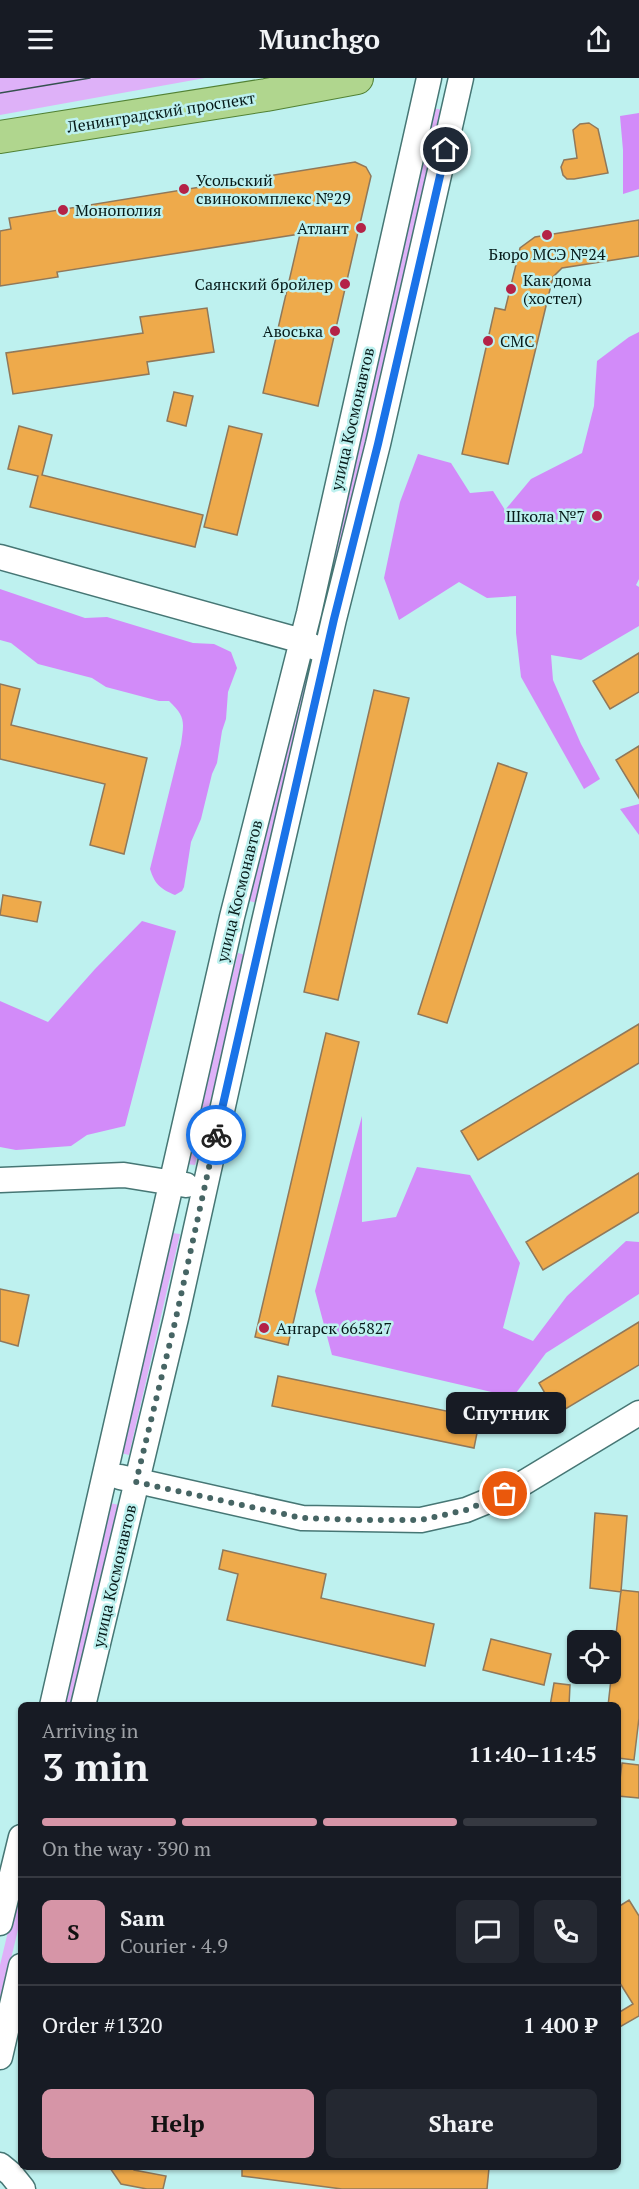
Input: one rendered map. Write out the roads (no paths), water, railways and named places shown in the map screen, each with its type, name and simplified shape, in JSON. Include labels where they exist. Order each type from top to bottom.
[{"type":"main road","name":"Ленинградский проспект","points":[[0,137],[266,95],[357,78]]},
{"type":"street","name":"улица Космонавтов","points":[[53,1702],[232,917],[302,641],[429,78]]},
{"type":"street","name":"улица Космонавтов","points":[[84,1702],[176,1318],[326,653],[381,433],[461,78]]},
{"type":"street","points":[[0,557],[302,641],[326,653]]},
{"type":"street","points":[[0,1180],[124,1175],[204,1188]]},
{"type":"street","points":[[106,1473],[136,1482],[302,1518],[421,1520],[466,1510],[505,1494],[639,1413]]},
{"type":"street","points":[[0,1923],[18,1849]]},
{"type":"street","points":[[0,2057],[18,1979]]},
{"type":"street","points":[[0,2150],[11,2176]]},
{"type":"tram line","points":[[0,93],[90,78]]},
{"type":"place","name":"Усольский свинокомплекс №29","points":[[184,189]]},
{"type":"place","name":"Монополия","points":[[63,210]]},
{"type":"place","name":"Атлант","points":[[361,228]]},
{"type":"place","name":"Бюро МСЭ №24","points":[[547,235]]},
{"type":"place","name":"Саянский бройлер","points":[[345,284]]},
{"type":"place","name":"Как дома (хостел)","points":[[511,289]]},
{"type":"place","name":"Авоська","points":[[335,331]]},
{"type":"place","name":"СМС","points":[[488,341]]},
{"type":"place","name":"Школа №7","points":[[597,516]]},
{"type":"place","name":"Ангарск 665827","points":[[264,1328]]},
{"type":"place","name":"Спутник","points":[[505,1494]]}]
